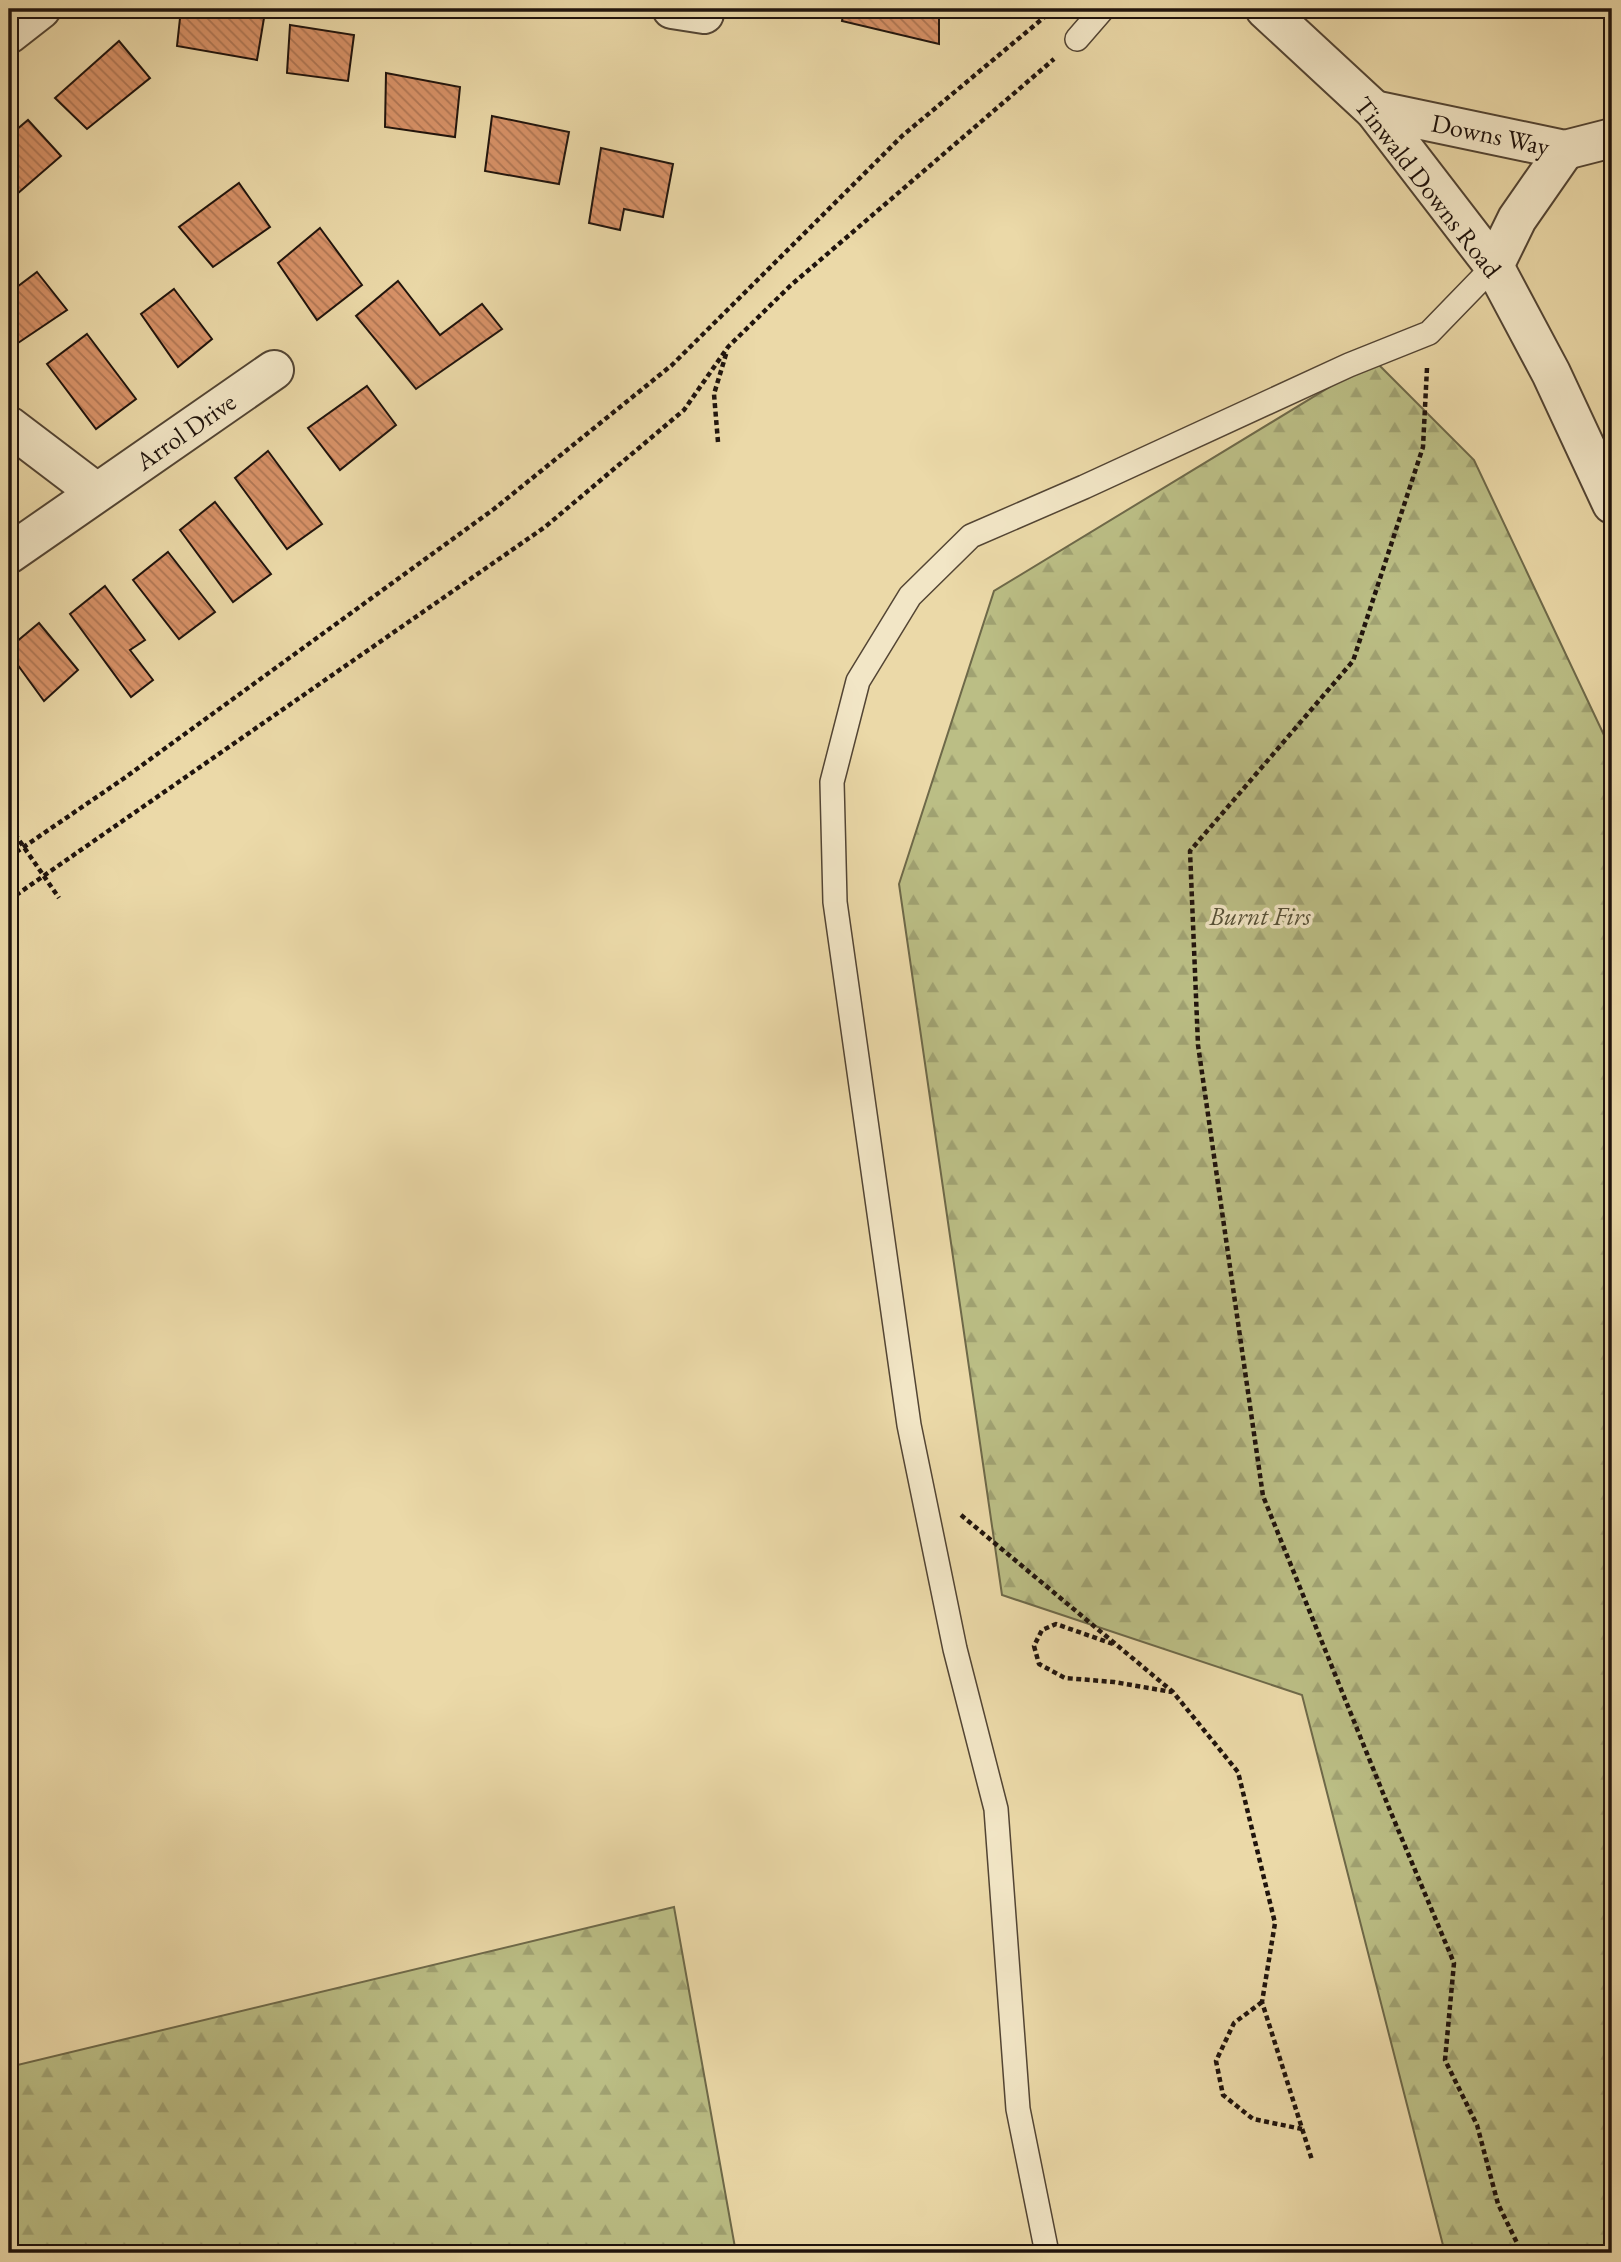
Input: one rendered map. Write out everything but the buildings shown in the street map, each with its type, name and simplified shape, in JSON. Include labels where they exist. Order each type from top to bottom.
[{"type":"street","points":[[9,34],[41,9]]},
{"type":"street","name":"Tinwald Downs Road","points":[[1265,9],[1374,110],[1494,266],[1551,373],[1612,504]]},
{"type":"street","name":"Downs Way","points":[[1374,110],[1565,150],[1612,138]]},
{"type":"street","name":"Downs Way","points":[[1494,266],[1517,219],[1565,150]]},
{"type":"street","name":"Arrol Drive","points":[[9,554],[274,370]]},
{"type":"street","points":[[9,426],[96,492]]},
{"type":"lane","points":[[1077,39],[1103,9]]},
{"type":"lane","points":[[1047,2253],[1018,2109],[996,1809],[955,1649],[909,1425],[835,902],[832,782],[858,681],[910,596],[971,536],[1084,488],[1349,365],[1429,333],[1494,266]]},
{"type":"path","points":[[9,857],[123,779],[494,509],[672,365],[902,136],[1054,9]]},
{"type":"path","points":[[9,900],[545,527],[684,410],[728,347],[790,286],[1077,39]]},
{"type":"path","points":[[1429,333],[1423,447],[1353,661],[1190,851],[1198,1045],[1263,1496],[1388,1808],[1454,1963],[1445,2060],[1477,2125],[1498,2204],[1522,2253]]},
{"type":"path","points":[[718,442],[714,394],[728,347]]},
{"type":"path","points":[[10,827],[59,898]]},
{"type":"path","points":[[920,1481],[1173,1692],[1238,1772],[1275,1923],[1262,2002],[1312,2160]]},
{"type":"path","points":[[1116,1644],[1056,1624],[1042,1630],[1034,1646],[1039,1664],[1065,1678],[1114,1682],[1173,1692]]},
{"type":"path","points":[[1262,2002],[1234,2024],[1216,2061],[1223,2095],[1254,2119],[1302,2129]]},
{"type":"green space","name":"Burnt Firs","points":[[1374,360],[1474,460],[1612,752],[1612,2253],[1445,2253],[1302,1695],[1002,1595],[899,884],[994,591]]},
{"type":"green space","points":[[674,1907],[736,2253],[9,2253],[9,2067]]}]
